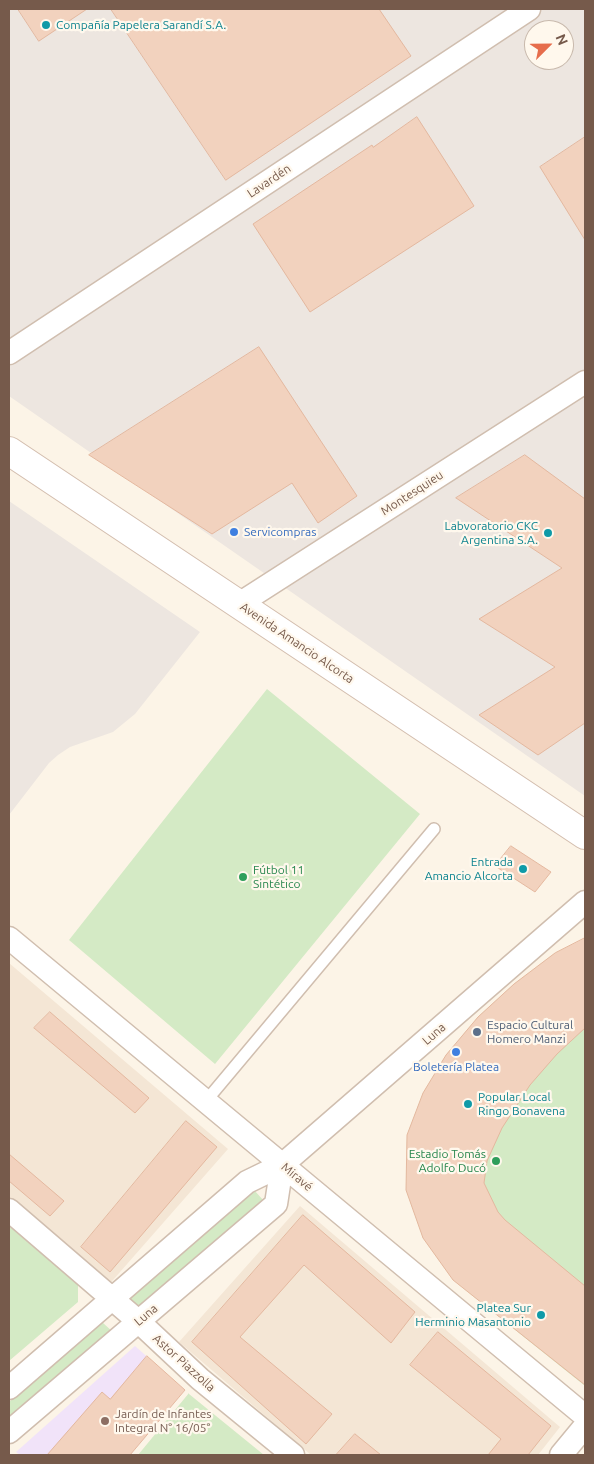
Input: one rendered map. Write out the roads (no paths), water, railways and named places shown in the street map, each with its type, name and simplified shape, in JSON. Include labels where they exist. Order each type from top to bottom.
[{"type":"main road","name":"Avenida Amancio Alcorta","points":[[9,451],[585,836]]},
{"type":"street","name":"Lavardén","points":[[9,353],[529,9]]},
{"type":"street","name":"Montesquieu","points":[[239,604],[585,382]]},
{"type":"street","name":"Luna","points":[[9,1388],[246,1182],[282,1165],[585,902]]},
{"type":"street","name":"Miravé","points":[[9,938],[585,1416]]},
{"type":"street","name":"Luna","points":[[9,1432],[276,1204],[282,1165]]},
{"type":"street","name":"Astor Piazzolla","points":[[9,1210],[138,1321],[200,1379],[293,1455]]},
{"type":"street","points":[[561,1455],[585,1426]]},
{"type":"lane","points":[[206,1101],[434,829]]},
{"type":"place","name":"Compañía Papelera Sarandí S.A.","points":[[46,25]]},
{"type":"place","name":"Servicompras","points":[[234,532]]},
{"type":"place","name":"Labvoratorio CKC Argentina S.A.","points":[[548,533]]},
{"type":"place","name":"Entrada Amancio Alcorta","points":[[523,869]]},
{"type":"place","name":"Fútbol 11 Sintético","points":[[243,877]]},
{"type":"place","name":"Espacio Cultural Homero Manzi","points":[[477,1032]]},
{"type":"place","name":"Boletería Platea","points":[[456,1052]]},
{"type":"place","name":"Popular Local Ringo Bonavena","points":[[468,1104]]},
{"type":"place","name":"Estadio Tomás Adolfo Ducó","points":[[496,1161]]},
{"type":"place","name":"Platea Sur Herminio Masantonio","points":[[541,1315]]},
{"type":"place","name":"Jardín de Infantes Integral N° 16/05°","points":[[105,1421]]}]
